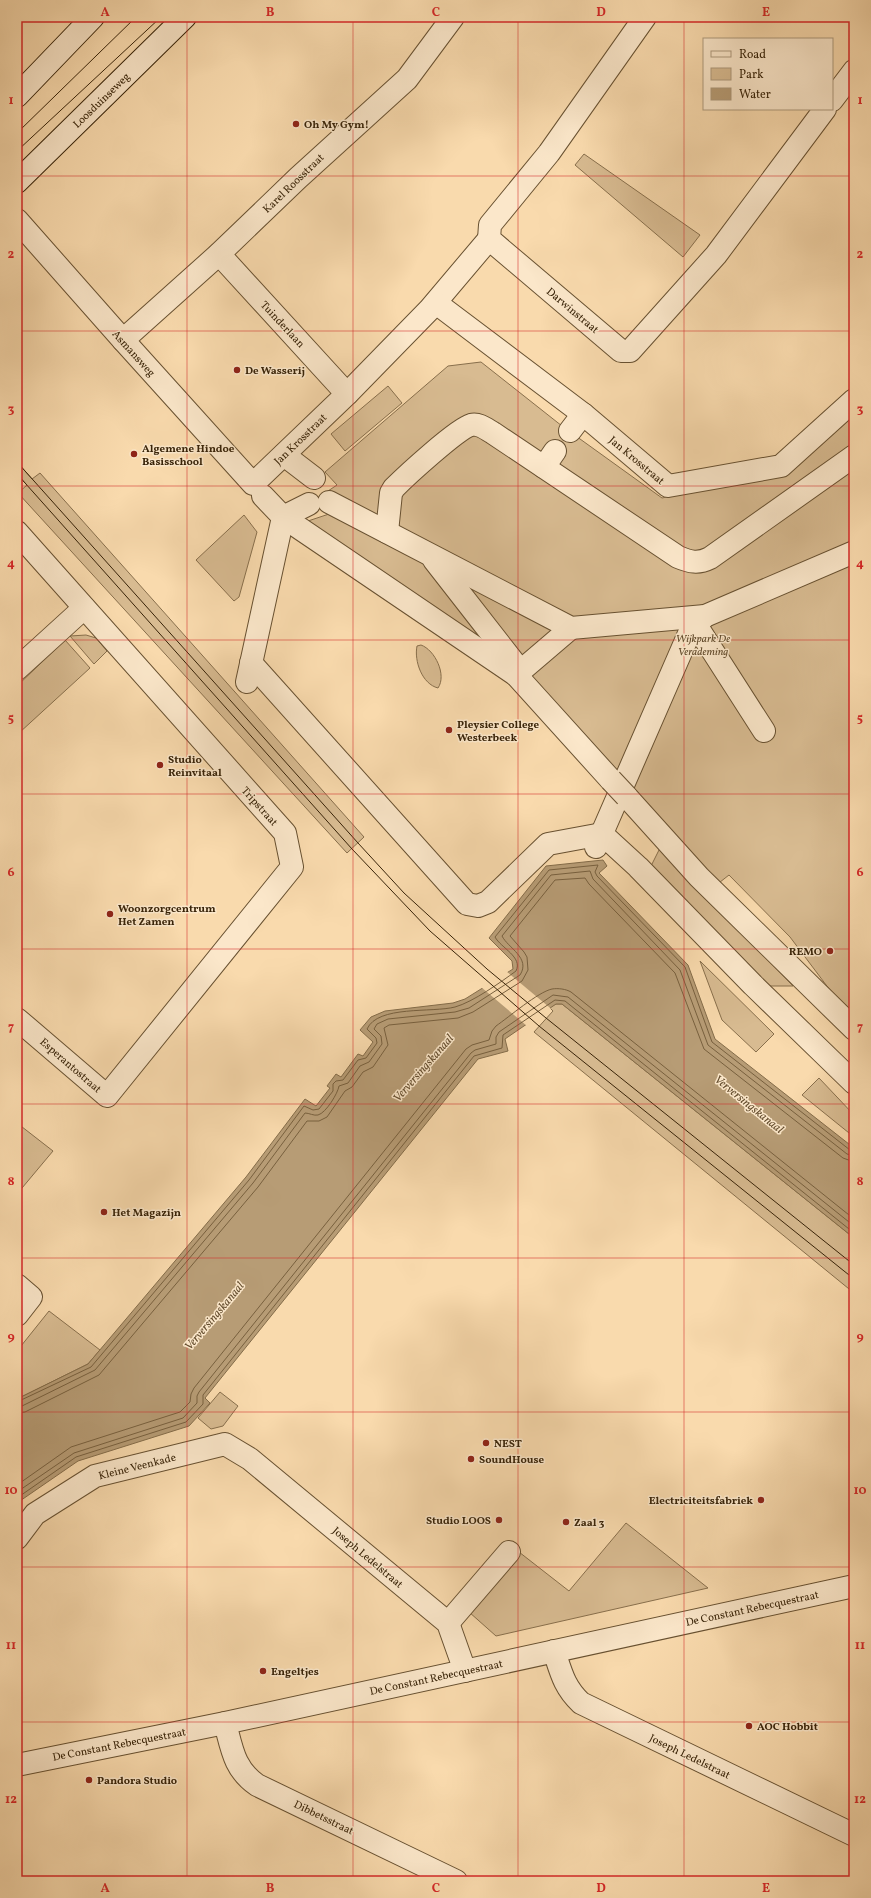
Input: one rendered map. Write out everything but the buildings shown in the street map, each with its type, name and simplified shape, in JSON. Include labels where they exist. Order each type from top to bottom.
[{"type":"street","points":[[17,96],[93,17]]},
{"type":"street","name":"Loosduinseweg","points":[[17,182],[185,17]]},
{"type":"street","name":"Karel Roosstraat","points":[[123,340],[219,254],[298,178],[407,79],[453,17]]},
{"type":"street","points":[[489,239],[490,225],[549,153],[645,17]]},
{"type":"street","points":[[833,99],[854,71]]},
{"type":"street","name":"Darwinstraat","points":[[489,239],[621,351],[630,351],[716,254],[824,110]]},
{"type":"street","name":"Asmansweg","points":[[17,220],[283,517],[518,673]]},
{"type":"street","name":"Jan Krosstraat","points":[[258,490],[284,455],[351,390],[436,303],[489,239]]},
{"type":"street","name":"Tuinderlaan","points":[[219,254],[351,390]]},
{"type":"street","name":"Jan Krosstraat","points":[[436,303],[576,422],[668,486],[782,466],[854,400]]},
{"type":"street","points":[[387,532],[391,493],[394,488],[453,436],[466,427],[479,425],[550,459],[678,557],[686,561],[696,562],[706,560],[720,551],[854,456]]},
{"type":"street","points":[[284,455],[314,478]]},
{"type":"street","points":[[854,552],[700,620],[571,628],[387,532],[319,503],[283,517],[249,673],[468,904],[478,906],[488,902],[548,844],[599,841],[638,867],[753,985],[854,1083]]},
{"type":"street","name":"Tripstraat","points":[[17,532],[285,833],[292,867],[107,1096]]},
{"type":"street","points":[[429,554],[518,673],[611,780],[699,877],[854,1029]]},
{"type":"street","points":[[17,669],[84,608]]},
{"type":"street","points":[[599,841],[691,629],[700,620]]},
{"type":"street","points":[[700,620],[764,731]]},
{"type":"street","points":[[518,673],[571,628]]},
{"type":"street","name":"Esperantostraat","points":[[17,1019],[107,1096]]},
{"type":"street","points":[[17,1285],[31,1297],[17,1316]]},
{"type":"street","name":"Kleine Veenkade","points":[[17,1538],[35,1514],[95,1476],[225,1444],[250,1459]]},
{"type":"street","name":"Joseph Ledelstraat","points":[[250,1459],[448,1623]]},
{"type":"street","points":[[465,1671],[448,1623],[509,1552]]},
{"type":"street","name":"De Constant Rebecquestraat","points":[[17,1765],[225,1723],[465,1671],[554,1650],[854,1586]]},
{"type":"street","name":"Joseph Ledelstraat","points":[[554,1650],[565,1684],[572,1695],[581,1703],[854,1835]]},
{"type":"street","name":"Dibbetsstraat","points":[[225,1723],[235,1760],[241,1772],[248,1779],[257,1785],[456,1881]]},
{"type":"green space","points":[[584,154],[700,235],[683,257],[575,165]]},
{"type":"green space","name":"Wijkpark De Verademing","points":[[481,362],[562,426],[662,498],[788,471],[854,414],[854,1022],[790,937],[729,875],[715,886],[531,677],[308,521],[329,514],[325,493],[337,485],[325,472],[448,366]]},
{"type":"green space","points":[[388,386],[402,403],[345,451],[331,434]]},
{"type":"green space","points":[[17,462],[32,479],[40,473],[364,837],[347,853],[18,493],[27,485],[17,474]]},
{"type":"green space","points":[[244,515],[257,532],[239,597],[234,601],[196,560]]},
{"type":"green space","points":[[86,635],[96,638],[107,651],[94,664],[70,636]]},
{"type":"green space","points":[[65,640],[90,668],[19,733],[17,731],[17,686]]},
{"type":"green space","points":[[421,645],[431,652],[438,664],[441,676],[438,688],[432,686],[420,671],[416,652],[417,646]]},
{"type":"green space","points":[[660,848],[793,986],[759,986],[648,872]]},
{"type":"green space","points":[[700,961],[774,1034],[756,1052],[722,1020]]},
{"type":"green space","points":[[556,1004],[562,1004],[854,1238],[854,1293],[534,1032],[553,1011],[549,1007]]},
{"type":"green space","points":[[819,1078],[854,1115],[854,1137],[802,1095]]},
{"type":"green space","points":[[17,1123],[53,1151],[17,1194]]},
{"type":"green space","points":[[49,1311],[100,1350],[88,1364],[17,1399],[17,1351]]},
{"type":"green space","points":[[220,1392],[238,1406],[223,1426],[211,1429],[198,1418]]},
{"type":"green space","points":[[626,1523],[708,1588],[496,1636],[469,1612],[519,1552],[569,1591]]},
{"type":"water","name":"Verversingskanaal","points":[[603,860],[607,866],[599,873],[688,965],[715,1039],[854,1148],[854,1238],[562,1004],[556,1004],[505,1039],[508,1051],[478,1059],[205,1398],[210,1403],[189,1426],[78,1461],[17,1503],[17,1399],[88,1364],[246,1177],[305,1099],[316,1106],[330,1088],[327,1086],[336,1074],[341,1077],[358,1054],[363,1056],[373,1042],[360,1030],[371,1017],[385,1011],[453,1003],[465,999],[513,969],[512,961],[489,938],[546,866]]},
{"type":"pier","points":[[506,971],[551,1009],[527,1026],[481,987]]},
{"type":"tram line","points":[[17,133],[136,17]]},
{"type":"tram line","points":[[17,151],[161,17]]},
{"type":"tram line","points":[[17,462],[404,893],[487,969],[546,1018],[854,1265]]},
{"type":"tram line","points":[[17,474],[352,849],[430,931],[539,1026],[854,1279]]},
{"type":"place","name":"Oh My Gym!","points":[[296,124]]},
{"type":"place","name":"De Wasserij","points":[[237,370]]},
{"type":"place","name":"Algemene Hindoe Basisschool","points":[[134,454]]},
{"type":"place","name":"Pleysier College Westerbeek","points":[[449,730]]},
{"type":"place","name":"Studio Reinvitaal","points":[[160,765]]},
{"type":"place","name":"Woonzorgcentrum Het Zamen","points":[[110,914]]},
{"type":"place","name":"REMO","points":[[830,951]]},
{"type":"place","name":"Het Magazijn","points":[[104,1212]]},
{"type":"place","name":"NEST","points":[[486,1443]]},
{"type":"place","name":"SoundHouse","points":[[471,1459]]},
{"type":"place","name":"Electriciteitsfabriek","points":[[761,1500]]},
{"type":"place","name":"Studio LOOS","points":[[499,1520]]},
{"type":"place","name":"Zaal 3","points":[[566,1522]]},
{"type":"place","name":"Engeltjes","points":[[263,1671]]},
{"type":"place","name":"AOC Hobbit","points":[[749,1726]]},
{"type":"place","name":"Pandora Studio","points":[[89,1780]]}]
